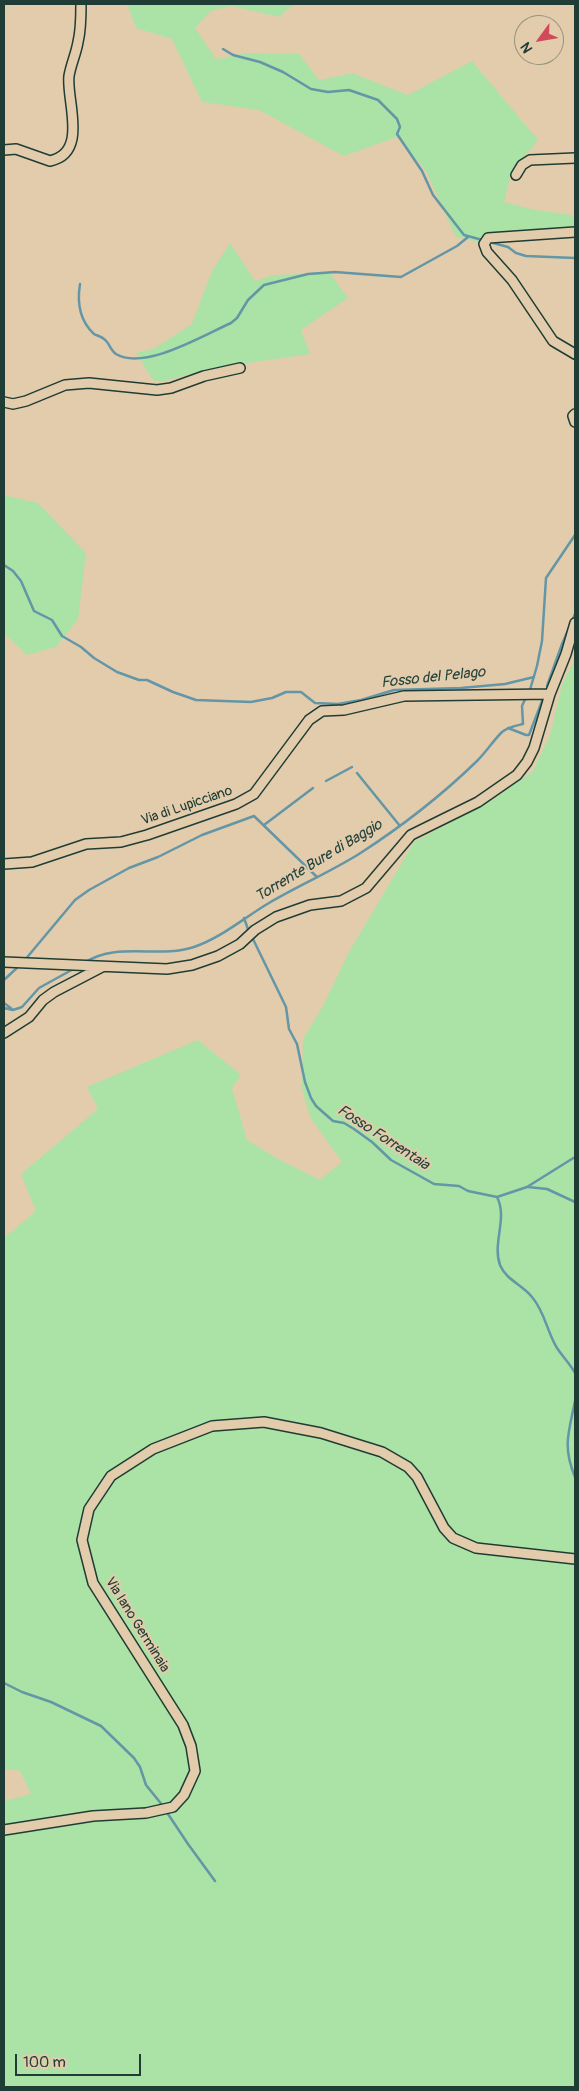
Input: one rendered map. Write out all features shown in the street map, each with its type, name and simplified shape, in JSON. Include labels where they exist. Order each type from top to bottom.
[{"type":"street","points":[[4,150],[16,149],[50,161],[62,156],[67,149],[74,126],[69,77],[79,42],[81,4]]},
{"type":"street","points":[[516,175],[522,165],[530,160],[575,158]]},
{"type":"street","points":[[575,232],[488,238],[484,244],[487,252],[512,280],[553,341],[575,354]]},
{"type":"street","points":[[4,402],[13,404],[26,401],[65,385],[89,382],[157,390],[164,389],[204,376],[240,368]]},
{"type":"street","points":[[575,414],[573,416],[575,422]]},
{"type":"street","points":[[4,962],[166,969],[192,965],[218,956],[240,944],[255,930],[276,917],[310,905],[341,901],[366,888],[411,835],[478,802],[523,768],[534,748],[550,694],[566,654],[575,623]]},
{"type":"street","name":"Via di Lupicciano","points":[[4,864],[32,862],[86,844],[121,842],[236,804],[254,794],[308,720],[322,711],[344,710],[404,696],[550,694]]},
{"type":"street","points":[[4,1033],[29,1017],[43,1000],[54,992],[103,966]]},
{"type":"street","name":"Via Iano Germinaia","points":[[4,1830],[93,1816],[146,1813],[173,1807],[184,1796],[195,1771],[191,1746],[183,1725],[93,1583],[82,1540],[89,1509],[111,1476],[154,1449],[212,1426],[264,1422],[321,1433],[382,1452],[408,1467],[417,1477],[444,1528],[453,1538],[476,1548],[575,1559]]},
{"type":"green space","points":[[127,4],[294,4],[279,17],[231,6],[211,11],[195,28],[216,59],[248,53],[299,54],[319,80],[352,73],[408,95],[472,61],[538,140],[511,173],[504,202],[535,210],[571,215],[575,219],[575,231],[573,233],[532,240],[479,242],[456,237],[426,171],[397,137],[344,156],[259,110],[202,102],[172,39],[136,28]]},
{"type":"green space","points":[[230,243],[255,281],[274,275],[330,273],[348,298],[301,330],[310,354],[213,368],[161,382],[153,380],[136,353],[155,348],[192,324],[212,271]]},
{"type":"green space","points":[[4,495],[38,503],[86,553],[78,619],[56,647],[27,655],[4,633]]},
{"type":"green space","points":[[575,659],[575,2087],[4,2087],[4,1801],[31,1794],[20,1771],[4,1769],[4,1238],[36,1211],[21,1174],[98,1109],[87,1087],[198,1040],[241,1075],[232,1088],[247,1140],[278,1159],[320,1180],[342,1162],[310,1117],[302,1089],[303,1039],[323,1006],[349,952],[414,842],[494,799],[533,771],[550,735],[562,685]]},
{"type":"waterway","points":[[223,49],[233,55],[260,62],[283,72],[311,89],[328,92],[349,90],[378,100],[397,119],[400,127],[397,134],[422,171],[433,195],[464,235],[508,247],[516,253],[526,256],[575,258]]},
{"type":"waterway","points":[[80,284],[80,310],[89,329],[106,340],[116,354],[128,358],[142,358],[158,355],[190,343],[231,323],[237,318],[248,300],[264,285],[308,274],[335,272],[401,277],[457,246],[468,237]]},
{"type":"waterway","name":"Torrente Bure di Baggio","points":[[529,693],[542,641],[546,578],[575,535]]},
{"type":"waterway","name":"Fosso del Pelago","points":[[4,565],[13,571],[21,581],[34,611],[52,620],[62,636],[117,672],[139,680],[147,680],[196,700],[251,702],[272,698],[286,692],[301,692],[315,703],[338,704],[361,700],[394,690],[461,688],[505,684],[534,677]]},
{"type":"waterway","points":[[547,686],[575,614]]},
{"type":"waterway","name":"Torrente Bure di Baggio","points":[[84,963],[97,956],[110,953],[166,951],[194,947],[223,933],[269,903],[359,854],[435,799],[477,761],[502,732],[523,724],[522,706],[526,697]]},
{"type":"waterway","points":[[508,728],[529,735],[542,701]]},
{"type":"waterway","points":[[326,781],[352,767]]},
{"type":"waterway","points":[[357,773],[400,826]]},
{"type":"waterway","points":[[264,825],[313,788]]},
{"type":"waterway","points":[[24,961],[75,900],[89,890],[129,868],[158,857],[202,835],[254,816],[317,877]]},
{"type":"waterway","name":"Fosso Forrentaia","points":[[244,918],[249,932]]},
{"type":"waterway","name":"Fosso Forrentaia","points":[[252,937],[286,1007],[289,1029],[297,1044],[305,1082],[311,1098],[316,1106],[333,1121],[344,1123],[354,1129],[372,1142],[391,1160],[434,1184],[459,1186],[468,1191],[497,1197],[527,1187],[575,1157]]},
{"type":"waterway","points":[[4,980],[20,965]]},
{"type":"waterway","name":"Torrente Bure di Baggio","points":[[4,1008],[13,1010],[22,1007],[39,988],[77,967]]},
{"type":"waterway","name":"Torrente Bure di Baggio","points":[[4,1003],[12,1009]]},
{"type":"waterway","points":[[528,1187],[547,1189],[575,1202]]},
{"type":"waterway","name":"Fosso Forrentaia","points":[[497,1197],[501,1213],[498,1248],[500,1265],[506,1275],[528,1293],[536,1303],[557,1348],[575,1373]]},
{"type":"waterway","name":"Fosso Forrentaia","points":[[575,1401],[568,1439],[569,1456],[575,1477]]},
{"type":"waterway","points":[[4,1683],[22,1692],[51,1702],[101,1726],[134,1758],[140,1767],[146,1785],[163,1806]]},
{"type":"waterway","points":[[166,1811],[215,1881]]}]
